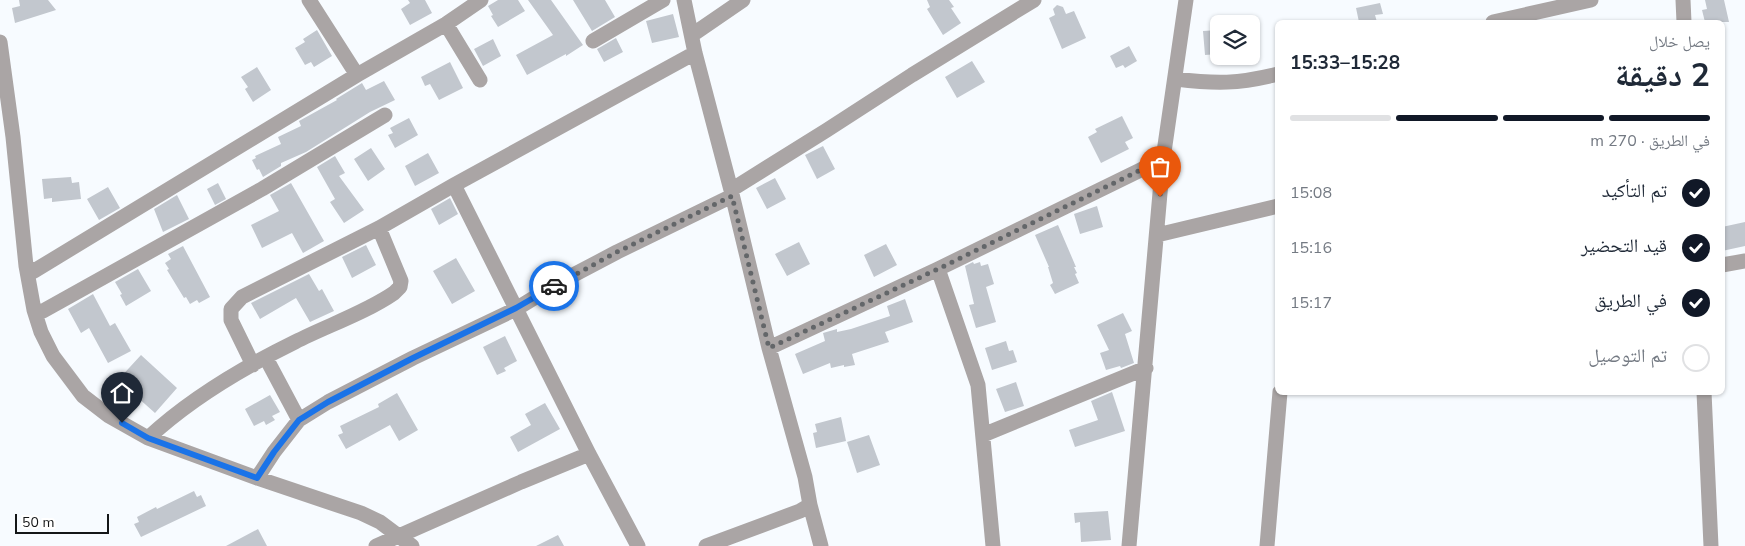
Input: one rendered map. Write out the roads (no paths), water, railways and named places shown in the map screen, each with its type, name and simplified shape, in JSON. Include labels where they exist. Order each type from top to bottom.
[{"type":"street","points":[[309,0],[357,75]]},
{"type":"street","points":[[26,266],[34,271],[357,75],[446,24],[481,0]]},
{"type":"street","points":[[593,41],[663,0]]},
{"type":"street","points":[[684,0],[695,52],[732,193],[769,348],[805,476],[810,505],[821,546]]},
{"type":"street","points":[[692,35],[743,0]]},
{"type":"street","points":[[257,478],[299,420],[328,402],[516,308],[568,278],[732,193],[912,75],[1034,0]]},
{"type":"street","points":[[1129,546],[1163,159],[1186,0]]},
{"type":"street","points":[[1513,20],[1542,17],[1591,0]]},
{"type":"street","points":[[1683,0],[1684,20]]},
{"type":"street","points":[[446,24],[480,80]]},
{"type":"street","points":[[0,42],[6,141],[34,310],[41,332],[53,356],[83,396],[109,416],[148,438],[257,478],[361,512],[412,546]]},
{"type":"street","points":[[299,420],[231,320],[231,309],[235,303],[242,297],[379,228],[695,52]]},
{"type":"street","points":[[1176,79],[1236,83],[1275,75]]},
{"type":"street","points":[[34,310],[43,311],[262,189],[384,115]]},
{"type":"street","points":[[769,348],[938,269],[1163,159]]},
{"type":"street","points":[[454,185],[589,454],[638,546]]},
{"type":"street","points":[[1157,235],[1275,207]]},
{"type":"street","points":[[148,438],[182,410],[225,380],[293,343],[386,298],[400,287],[401,281],[379,228]]},
{"type":"street","points":[[1725,265],[1745,262]]},
{"type":"street","points":[[938,269],[976,376],[979,391],[993,546]]},
{"type":"street","points":[[983,435],[1146,368]]},
{"type":"street","points":[[1267,546],[1280,395]]},
{"type":"street","points":[[1704,395],[1711,546]]},
{"type":"street","points":[[376,546],[589,454]]},
{"type":"street","points":[[706,546],[800,511],[810,505]]}]
